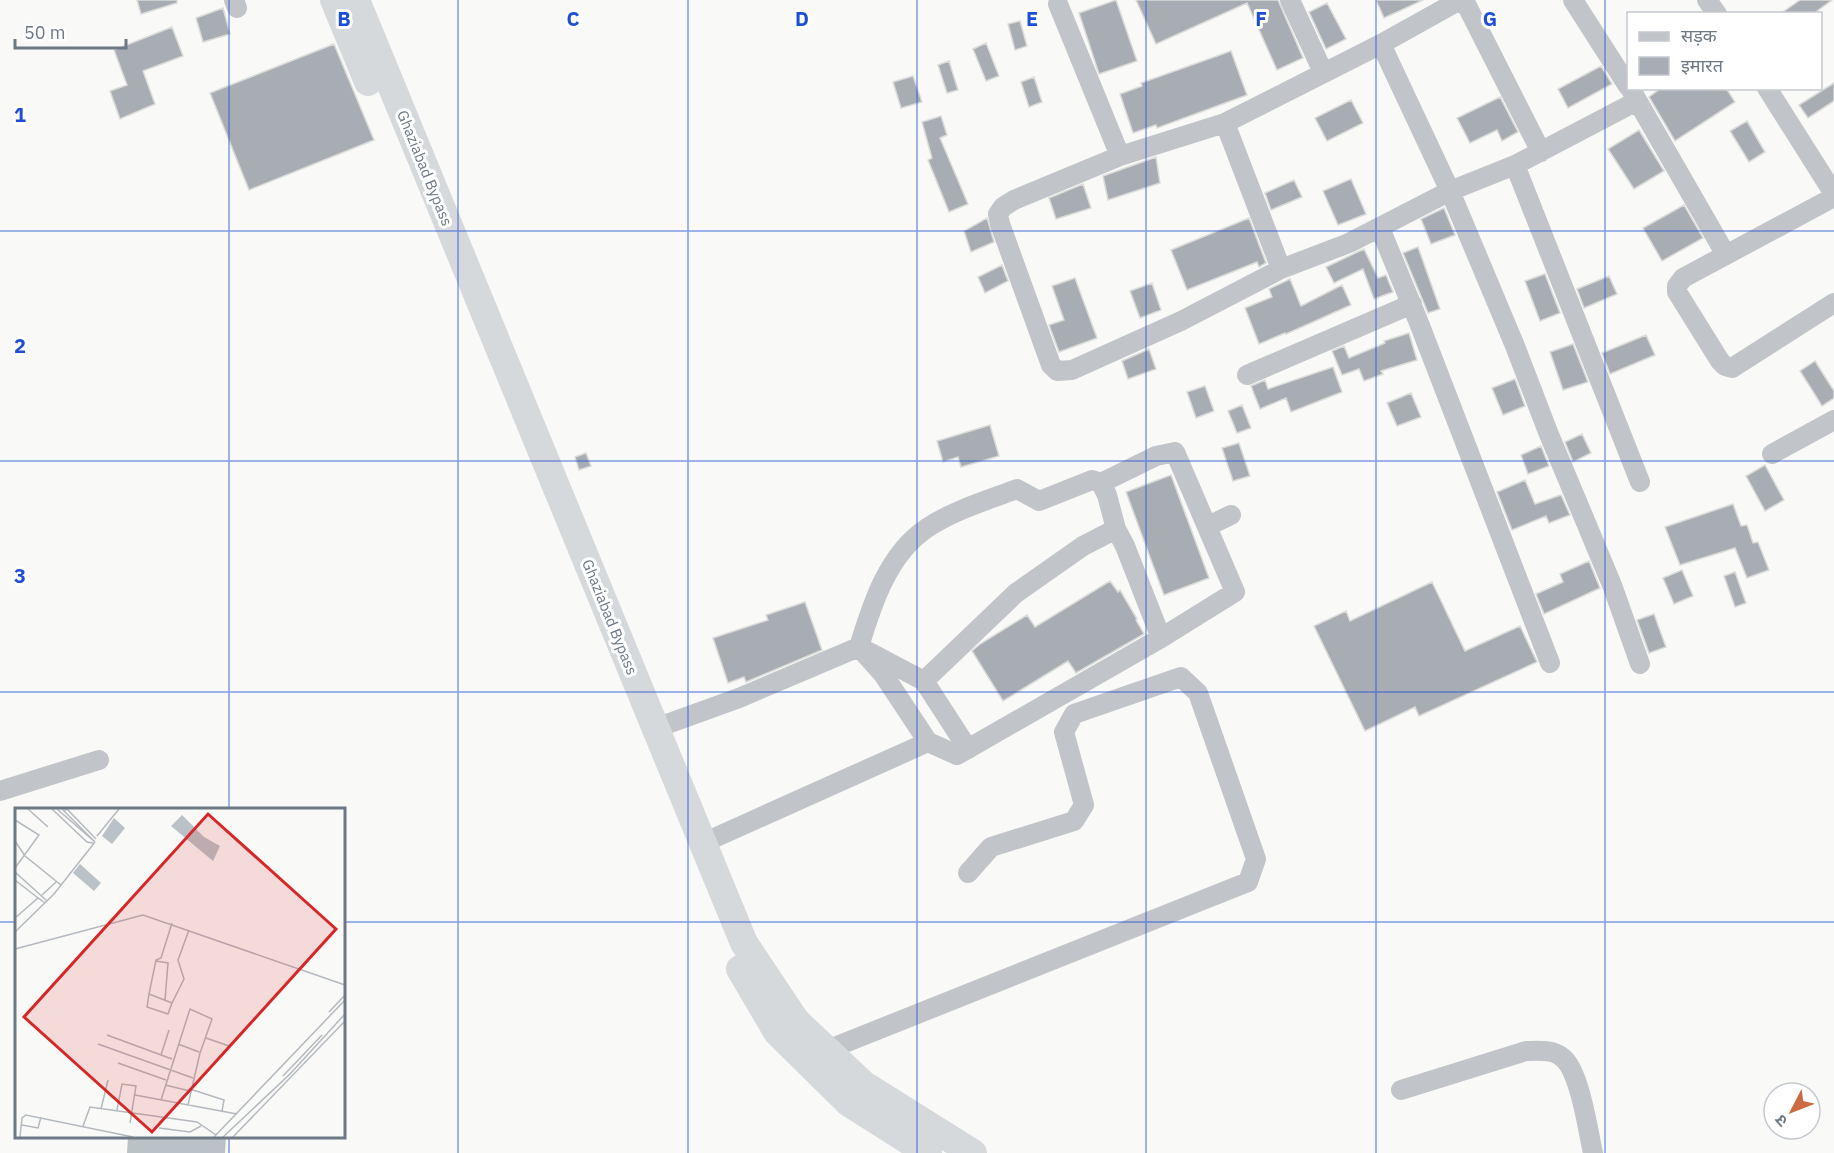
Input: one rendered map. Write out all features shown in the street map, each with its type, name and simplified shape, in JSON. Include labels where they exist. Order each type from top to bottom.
[{"type":"highway","name":"Ghaziabad Bypass","points":[[334,0],[612,644],[656,728],[744,943],[796,1021],[864,1084],[973,1153]]},
{"type":"highway","name":"Ghaziabad Bypass","points":[[356,0],[736,962],[777,1032],[849,1103],[928,1153]]},
{"type":"street","points":[[1290,0],[1323,72]]},
{"type":"street","points":[[1573,0],[1627,84]]},
{"type":"street","points":[[1541,152],[1455,2],[1381,44],[1225,123],[1120,156],[1014,200],[1003,207],[998,214],[1052,365],[1057,371],[1071,370],[1181,321],[1281,269],[1349,243],[1450,191],[1515,165],[1541,152],[1632,92],[1726,255]]},
{"type":"street","points":[[1058,4],[1120,156]]},
{"type":"street","points":[[1381,44],[1450,191],[1612,585],[1640,664]]},
{"type":"street","points":[[1768,90],[1834,195],[1683,278],[1677,286],[1677,292],[1725,366],[1732,368],[1834,303]]},
{"type":"street","points":[[1225,123],[1281,269]]},
{"type":"street","points":[[1515,165],[1640,482]]},
{"type":"street","points":[[1380,228],[1412,304],[1550,663]]},
{"type":"street","points":[[1247,375],[1412,304]]},
{"type":"street","points":[[1772,454],[1834,420]]},
{"type":"street","points":[[1175,452],[1235,591],[1161,638],[957,755],[928,742],[883,674],[859,647],[870,609],[882,584],[900,555],[928,527],[948,516],[1017,489],[1039,501],[1092,480],[1101,483],[1156,456],[1175,452]]},
{"type":"street","points":[[1101,483],[1107,495],[1116,529],[1125,546],[1161,638]]},
{"type":"street","points":[[1208,525],[1231,515]]},
{"type":"street","points":[[924,681],[1016,593],[1083,546],[1116,529]]},
{"type":"street","points":[[859,647],[924,681],[968,749]]},
{"type":"street","points":[[656,728],[739,698],[859,647]]},
{"type":"street","points":[[827,1050],[1248,882],[1256,859],[1198,693],[1181,677],[1074,714],[1064,732],[1084,805],[1074,821],[991,846],[968,873]]},
{"type":"street","points":[[703,843],[928,742]]},
{"type":"street","points":[[0,791],[99,760]]},
{"type":"street","points":[[1401,1090],[1526,1051],[1547,1051],[1562,1057],[1572,1069],[1593,1153]]},
{"type":"shaded area","points":[[128,1138],[226,1138],[225,1153],[127,1153]]},
{"type":"building","points":[[137,0],[177,0],[177,3],[141,14]]},
{"type":"building","points":[[1116,0],[1137,61],[1099,74],[1079,13]]},
{"type":"building","points":[[1136,0],[1278,0],[1303,58],[1277,70],[1247,3],[1156,44]]},
{"type":"building","points":[[1376,0],[1423,0],[1384,18]]},
{"type":"building","points":[[1800,0],[1832,0],[1816,12],[1783,12]]},
{"type":"building","points":[[1327,3],[1346,39],[1326,49],[1309,12]]},
{"type":"building","points":[[223,8],[230,34],[203,42],[196,18]]},
{"type":"building","points":[[1020,21],[1027,46],[1015,50],[1008,24]]},
{"type":"building","points":[[172,27],[183,56],[143,71],[155,104],[120,119],[110,91],[127,85],[114,50]]},
{"type":"building","points":[[986,43],[999,76],[986,81],[973,49]]},
{"type":"building","points":[[334,44],[374,140],[249,190],[210,93]]},
{"type":"building","points":[[1231,51],[1247,95],[1157,128],[1156,125],[1133,133],[1120,94],[1142,86],[1141,83]]},
{"type":"building","points":[[949,61],[958,90],[947,93],[938,65]]},
{"type":"building","points":[[1601,66],[1612,84],[1568,108],[1558,89]]},
{"type":"building","points":[[913,76],[922,102],[901,108],[893,82]]},
{"type":"building","points":[[1034,77],[1042,102],[1029,107],[1021,82]]},
{"type":"building","points":[[1834,83],[1834,101],[1808,118],[1799,105]]},
{"type":"building","points":[[1658,90],[1727,90],[1735,102],[1675,141],[1649,97]]},
{"type":"building","points":[[1500,97],[1518,132],[1502,141],[1497,130],[1470,143],[1457,118]]},
{"type":"building","points":[[1351,100],[1363,123],[1327,141],[1315,118]]},
{"type":"building","points":[[941,116],[947,135],[940,138],[968,204],[949,212],[928,160],[932,158],[922,122]]},
{"type":"building","points":[[1747,121],[1765,152],[1749,162],[1730,131]]},
{"type":"building","points":[[1639,130],[1664,171],[1634,189],[1608,149]]},
{"type":"building","points":[[1156,157],[1160,183],[1108,200],[1103,176]]},
{"type":"building","points":[[1351,179],[1366,214],[1338,225],[1323,191]]},
{"type":"building","points":[[1294,180],[1302,197],[1271,210],[1265,193]]},
{"type":"building","points":[[1083,184],[1091,208],[1056,219],[1049,198]]},
{"type":"building","points":[[1684,205],[1703,238],[1662,261],[1643,228]]},
{"type":"building","points":[[1444,208],[1455,235],[1431,244],[1421,219]]},
{"type":"building","points":[[987,218],[994,242],[971,252],[964,231]]},
{"type":"building","points":[[1249,218],[1266,263],[1259,267],[1257,262],[1187,290],[1171,250]]},
{"type":"building","points":[[1418,247],[1440,309],[1428,313],[1403,253]]},
{"type":"building","points":[[1364,249],[1378,278],[1386,275],[1393,292],[1374,299],[1363,269],[1334,283],[1326,267]]},
{"type":"building","points":[[1002,265],[1008,281],[985,293],[978,277]]},
{"type":"building","points":[[1545,274],[1560,313],[1540,321],[1525,281]]},
{"type":"building","points":[[1609,276],[1617,294],[1584,308],[1577,289]]},
{"type":"building","points":[[1075,278],[1097,338],[1059,352],[1049,325],[1064,320],[1052,286]]},
{"type":"building","points":[[1290,279],[1301,306],[1342,285],[1351,305],[1259,344],[1245,308],[1272,297],[1269,289]]},
{"type":"building","points":[[1152,283],[1161,310],[1140,318],[1130,291]]},
{"type":"building","points":[[1409,333],[1417,360],[1381,371],[1383,374],[1364,381],[1359,369],[1342,375],[1332,351],[1344,346],[1349,358],[1385,343],[1384,341]]},
{"type":"building","points":[[1646,335],[1655,355],[1610,374],[1602,353]]},
{"type":"building","points":[[1573,344],[1588,382],[1563,390],[1550,352]]},
{"type":"building","points":[[1149,349],[1156,369],[1128,379],[1122,361]]},
{"type":"building","points":[[1815,361],[1834,391],[1834,398],[1822,406],[1800,371]]},
{"type":"building","points":[[1333,367],[1342,392],[1291,412],[1286,398],[1260,409],[1251,386],[1265,380],[1268,389]]},
{"type":"building","points":[[1515,379],[1525,406],[1503,415],[1492,388]]},
{"type":"building","points":[[1205,386],[1214,411],[1196,418],[1187,392]]},
{"type":"building","points":[[1411,393],[1421,417],[1397,426],[1387,403]]},
{"type":"building","points":[[1242,405],[1251,428],[1237,433],[1228,411]]},
{"type":"building","points":[[990,425],[999,456],[961,467],[958,457],[943,462],[937,441]]},
{"type":"building","points":[[1582,434],[1591,453],[1573,462],[1565,442]]},
{"type":"building","points":[[1239,443],[1250,476],[1233,481],[1222,448]]},
{"type":"building","points":[[1541,446],[1549,466],[1528,474],[1521,455]]},
{"type":"building","points":[[586,453],[591,466],[579,470],[575,457]]},
{"type":"building","points":[[1765,465],[1784,500],[1765,511],[1746,476]]},
{"type":"building","points":[[1171,475],[1209,578],[1164,595],[1126,492]]},
{"type":"building","points":[[1525,480],[1535,504],[1561,495],[1570,515],[1549,523],[1546,516],[1512,530],[1497,492]]},
{"type":"building","points":[[1733,504],[1741,526],[1747,525],[1753,543],[1758,542],[1769,570],[1747,578],[1735,548],[1680,565],[1665,527]]},
{"type":"building","points":[[1589,561],[1600,588],[1544,614],[1536,594],[1563,582],[1560,574]]},
{"type":"building","points":[[1682,570],[1693,596],[1674,604],[1663,578]]},
{"type":"building","points":[[1735,572],[1746,603],[1735,607],[1724,576]]},
{"type":"building","points":[[1110,581],[1118,592],[1120,590],[1144,634],[1076,673],[1068,661],[1003,701],[972,651],[1027,615],[1035,627]]},
{"type":"building","points":[[1432,582],[1465,651],[1520,626],[1537,662],[1419,716],[1415,707],[1365,731],[1314,626],[1346,611],[1350,621]]},
{"type":"building","points":[[805,602],[822,650],[746,682],[744,677],[728,683],[713,638],[768,620],[766,615]]},
{"type":"building","points":[[1654,614],[1666,647],[1649,653],[1637,620]]}]
